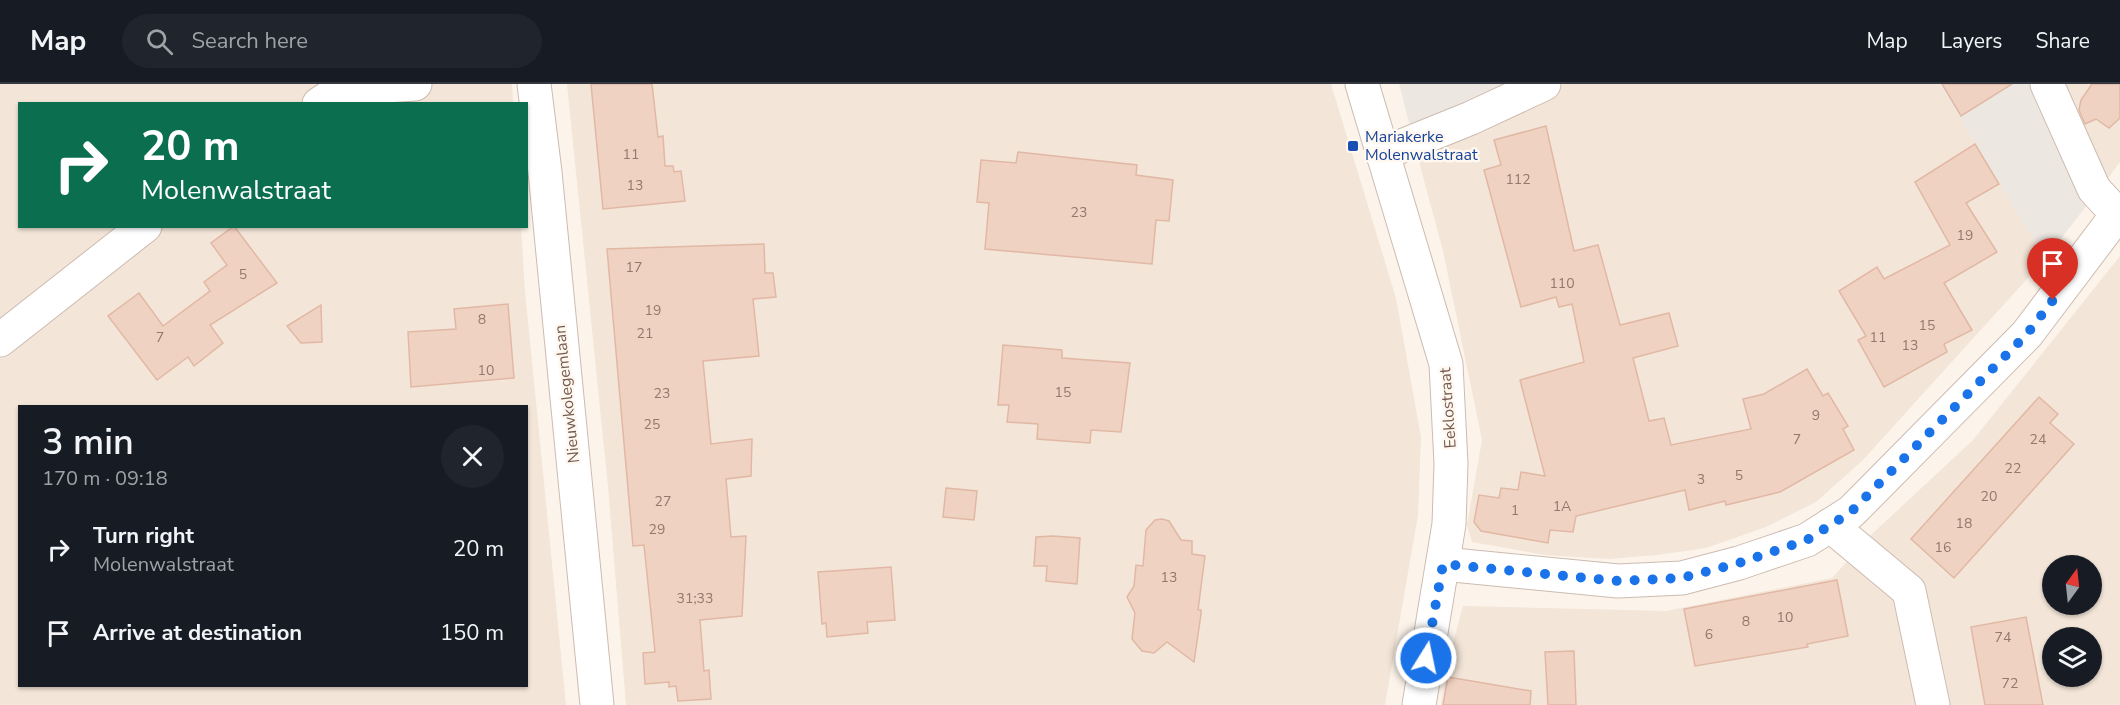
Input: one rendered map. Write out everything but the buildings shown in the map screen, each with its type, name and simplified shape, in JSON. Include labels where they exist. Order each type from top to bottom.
[{"type":"street","points":[[322,102],[342,89],[415,84]]},
{"type":"street","name":"Nieuwkolegemlaan","points":[[534,84],[545,172],[597,705]]},
{"type":"street","name":"Eeklostraat","points":[[1362,84],[1446,364],[1451,464],[1449,524],[1419,705]]},
{"type":"street","points":[[1382,154],[1471,118],[1544,84]]},
{"type":"street","points":[[1443,564],[1618,581],[1682,578],[1739,563],[1807,540],[1851,512],[2027,334],[2119,212],[2094,189],[2047,84]]},
{"type":"street","points":[[0,340],[142,228]]},
{"type":"street","points":[[1830,525],[1910,591],[1933,705]]},
{"type":"shaded area","points":[[0,84],[512,84],[513,102],[18,102],[18,228],[521,228],[525,291],[566,705],[0,705]]},
{"type":"shaded area","points":[[567,84],[1331,84],[1396,298],[1421,437],[1418,515],[1385,705],[626,705],[608,487]]},
{"type":"shaded area","points":[[1399,84],[1564,84],[1416,151]]},
{"type":"shaded area","points":[[1564,84],[1940,84],[2045,259],[1862,461],[1816,502],[1766,527],[1706,548],[1609,559],[1545,555],[1472,542],[1467,525],[1482,440],[1443,251],[1416,151]]},
{"type":"shaded area","points":[[1940,84],[2058,84],[2109,177],[2045,259]]},
{"type":"shaded area","points":[[2055,84],[2120,84],[2120,162],[2109,177],[2092,156]]},
{"type":"shaded area","points":[[2120,256],[2120,705],[1441,705],[1447,665],[1463,606],[1666,611],[1832,578],[1872,534],[1973,440]]},
{"type":"place","name":"Mariakerke Molenwalstraat","points":[[1353,146]]},
{"type":"route","points":[[1426,658],[1443,564],[1618,581],[1682,578],[1739,563],[1807,540],[1851,512],[2027,334],[2053,300]]}]
